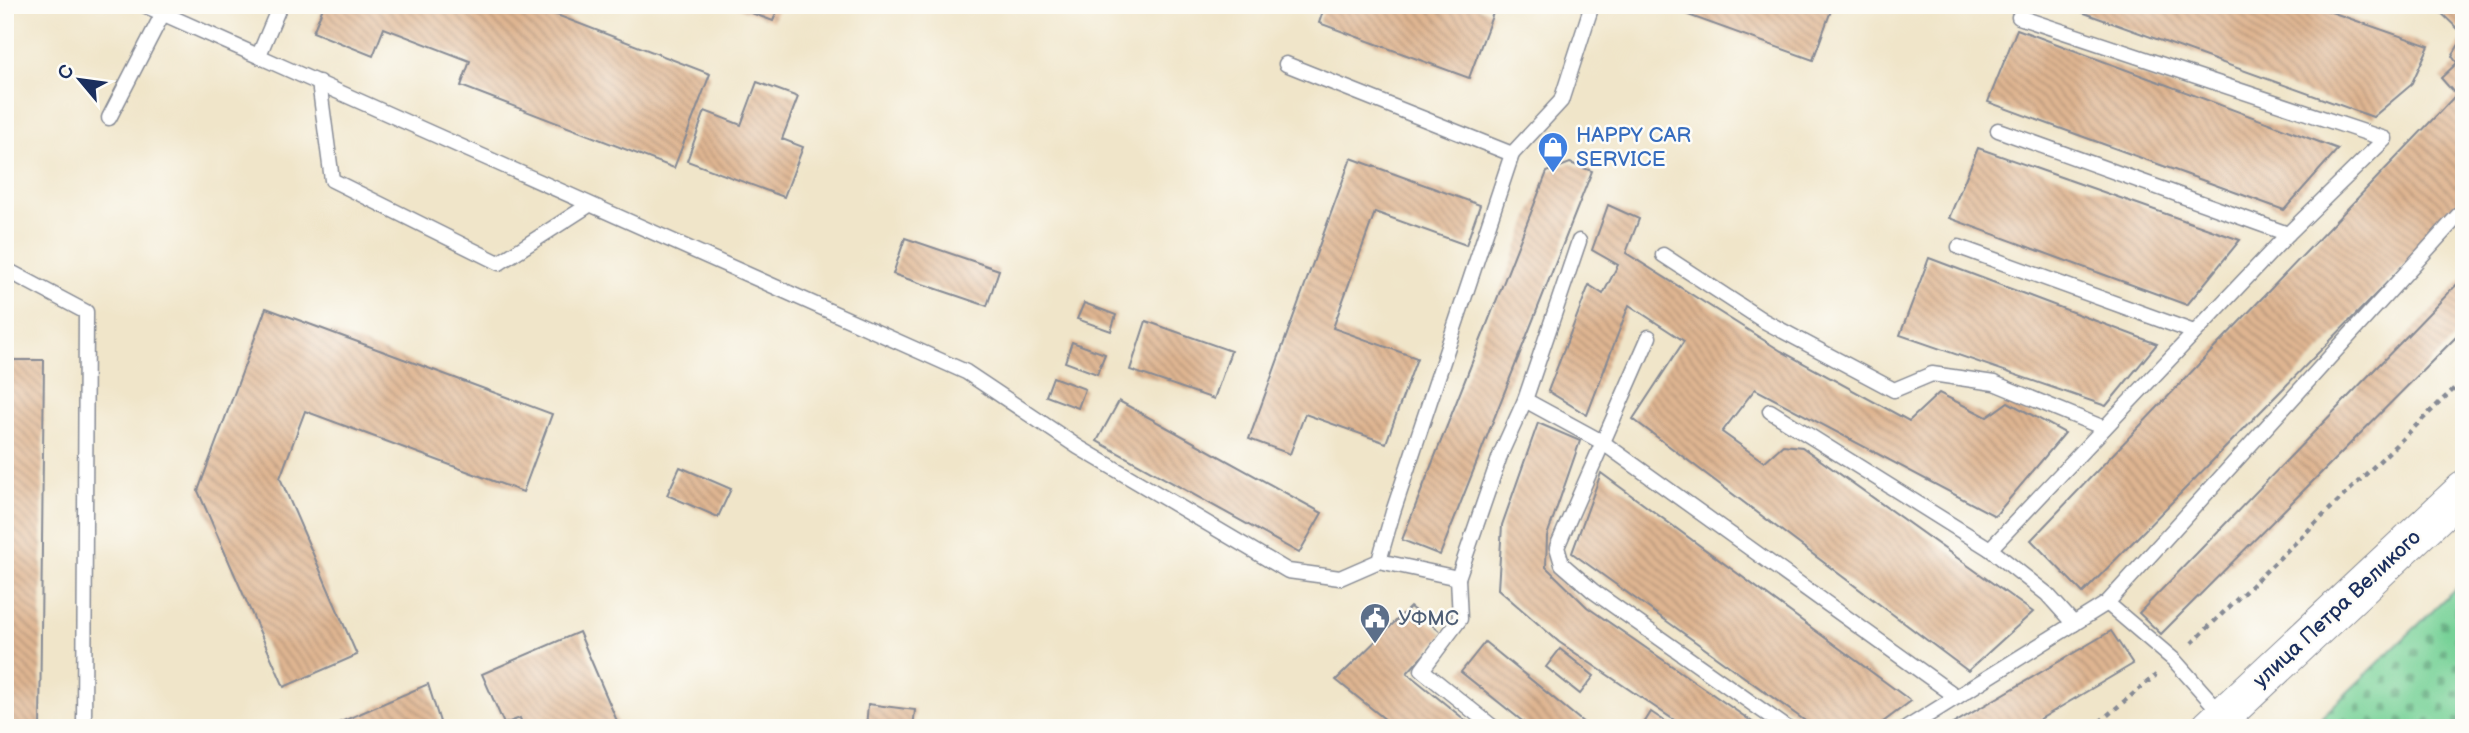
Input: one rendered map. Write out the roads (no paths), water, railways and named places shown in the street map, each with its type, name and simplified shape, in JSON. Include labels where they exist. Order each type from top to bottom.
[{"type":"street","name":"улица Петра Великого","points":[[2217,722],[2464,490]]},
{"type":"lane","points":[[144,5],[966,372],[1078,447],[1288,571],[1340,578],[1379,561],[1458,578]]},
{"type":"lane","points":[[259,55],[281,5]]},
{"type":"lane","points":[[1379,561],[1512,154],[1561,101],[1592,5]]},
{"type":"lane","points":[[109,118],[163,13]]},
{"type":"lane","points":[[1990,549],[2288,234],[2385,139],[2019,17]]},
{"type":"lane","points":[[1286,64],[1512,154]]},
{"type":"lane","points":[[319,82],[332,180],[499,263],[589,205]]},
{"type":"lane","points":[[1998,130],[2288,234]]},
{"type":"lane","points":[[1908,728],[2107,603],[2464,209]]},
{"type":"lane","points":[[1494,728],[1422,670],[1460,620],[1458,578],[1501,453],[1525,400],[1579,241]]},
{"type":"lane","points":[[1959,247],[2194,332]]},
{"type":"lane","points":[[1663,255],[1764,321],[1894,390],[1931,374],[1994,383],[2104,428]]},
{"type":"lane","points":[[5,270],[86,312],[84,728]]},
{"type":"lane","points":[[1649,337],[1557,547],[1562,564],[1593,591],[1787,728]]},
{"type":"lane","points":[[1525,400],[1602,442],[1957,697]]},
{"type":"lane","points":[[1770,411],[1990,549],[2047,594],[2074,624]]},
{"type":"lane","points":[[2107,603],[2174,660],[2217,722]]},
{"type":"place","name":"HAPPY CAR SERVICE","points":[[1553,174]]},
{"type":"place","name":"УФМС","points":[[1375,645]]}]
